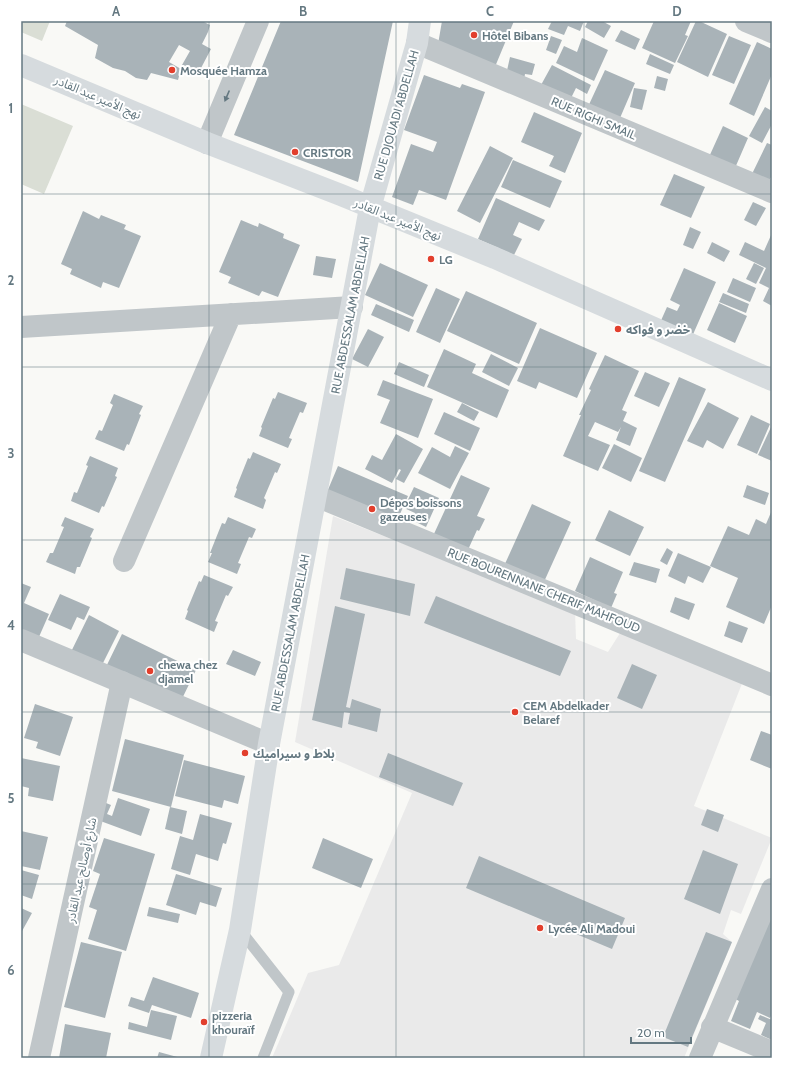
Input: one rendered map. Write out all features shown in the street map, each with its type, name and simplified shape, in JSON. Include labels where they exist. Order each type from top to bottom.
[{"type":"main road","name":"RUE DJOUADI ABDELLAH","points":[[370,208],[416,43],[420,21]]},
{"type":"main road","name":"نهج الأمير عبد القادر","points":[[21,65],[207,143],[341,195],[495,258],[772,380]]},
{"type":"main road","name":"RUE ABDESSALAM ABDELLAH","points":[[211,1058],[240,930],[268,744],[370,208]]},
{"type":"street","points":[[207,143],[258,21]]},
{"type":"street","points":[[746,21],[772,32]]},
{"type":"street","name":"RUE RIGHI SMAIL","points":[[416,43],[772,192]]},
{"type":"street","points":[[21,327],[352,307]]},
{"type":"street","points":[[124,561],[232,314]]},
{"type":"street","name":"RUE BOURENNANE CHERIF MAHFOUD","points":[[316,496],[772,685]]},
{"type":"street","points":[[21,640],[268,744]]},
{"type":"street","name":"شارع أوصالح عبد القادر","points":[[39,1058],[122,682]]},
{"type":"street","points":[[700,1058],[772,889]]},
{"type":"street","points":[[712,1027],[772,1052]]},
{"type":"lane","points":[[240,930],[289,992],[263,1058]]},
{"type":"shaded area","points":[[21,21],[50,21],[42,41],[21,32]]},
{"type":"shaded area","points":[[21,104],[73,126],[44,194],[21,184]]},
{"type":"shaded area","points":[[333,516],[575,611],[576,639],[608,652],[622,630],[743,681],[694,806],[772,838],[741,914],[731,910],[723,934],[732,942],[684,1058],[272,1058],[308,973],[339,965],[412,793],[295,742]]},
{"type":"building","name":"Mosquée Hamza","points":[[67,21],[202,21],[210,25],[202,44],[211,49],[200,70],[182,65],[190,51],[179,45],[169,62],[181,69],[178,80],[151,73],[147,80],[136,78],[125,71],[113,68],[95,58],[98,45],[65,26]]},
{"type":"building","points":[[281,21],[393,21],[358,182],[234,135]]},
{"type":"building","name":"Hôtel Bibans","points":[[442,21],[514,21],[492,74],[437,50]]},
{"type":"building","points":[[552,21],[584,21],[580,31],[568,26],[564,35],[548,29]]},
{"type":"building","points":[[588,21],[602,21],[611,26],[604,38],[585,27]]},
{"type":"building","points":[[654,21],[691,21],[685,35],[688,36],[675,63],[642,48]]},
{"type":"building","points":[[696,21],[727,34],[708,77],[677,62]]},
{"type":"building","points":[[621,30],[640,39],[635,50],[615,41]]},
{"type":"building","points":[[551,36],[562,40],[556,54],[546,50]]},
{"type":"building","points":[[729,36],[751,45],[734,84],[712,75]]},
{"type":"building","points":[[582,38],[608,50],[594,81],[556,63],[564,46],[577,52]]},
{"type":"building","points":[[757,42],[772,49],[772,74],[754,116],[729,104]]},
{"type":"building","points":[[650,54],[674,65],[670,74],[646,64]]},
{"type":"building","points":[[510,57],[535,64],[532,75],[525,74],[524,80],[506,75]]},
{"type":"building","points":[[552,65],[591,85],[587,94],[576,88],[570,100],[541,85]]},
{"type":"building","points":[[605,70],[635,83],[617,125],[586,111]]},
{"type":"building","points":[[424,75],[460,88],[462,84],[485,92],[446,200],[419,190],[413,205],[392,197],[411,144],[433,152],[437,142],[404,130]]},
{"type":"building","points":[[657,76],[668,79],[665,91],[654,88]]},
{"type":"building","points":[[634,88],[647,90],[642,110],[630,107]]},
{"type":"building","points":[[765,107],[772,111],[772,124],[762,143],[749,136]]},
{"type":"building","points":[[534,112],[582,133],[565,173],[549,166],[554,156],[521,142]]},
{"type":"building","points":[[723,126],[748,138],[735,168],[709,157]]},
{"type":"building","points":[[767,143],[772,145],[772,175],[768,184],[751,176]]},
{"type":"building","points":[[490,146],[513,158],[480,223],[457,211]]},
{"type":"building","points":[[513,160],[562,181],[550,208],[501,187]]},
{"type":"building","points":[[674,174],[705,187],[691,218],[660,205]]},
{"type":"building","points":[[496,198],[545,220],[539,231],[519,222],[513,235],[522,239],[514,255],[478,239]]},
{"type":"building","points":[[753,202],[766,208],[756,226],[744,220]]},
{"type":"building","points":[[83,211],[99,219],[101,215],[126,225],[124,229],[141,236],[119,288],[103,282],[101,288],[70,274],[72,269],[61,264]]},
{"type":"building","points":[[241,220],[258,227],[259,223],[284,234],[283,238],[300,245],[278,297],[262,291],[259,296],[228,283],[231,277],[219,272]]},
{"type":"building","points":[[690,227],[701,232],[693,249],[683,245]]},
{"type":"building","points":[[772,233],[772,306],[763,301],[769,288],[759,283],[766,268],[739,255],[745,242],[764,251]]},
{"type":"building","points":[[712,242],[730,251],[724,262],[707,253]]},
{"type":"building","points":[[316,256],[336,259],[332,278],[313,275]]},
{"type":"building","points":[[380,263],[428,285],[413,317],[365,295]]},
{"type":"building","points":[[754,263],[764,268],[756,284],[746,279]]},
{"type":"building","points":[[684,268],[716,282],[691,339],[659,325],[667,307],[677,311],[680,305],[670,300]]},
{"type":"building","points":[[733,278],[756,288],[750,302],[727,292]]},
{"type":"building","points":[[436,288],[460,299],[440,343],[416,332]]},
{"type":"building","points":[[466,291],[537,323],[519,364],[447,331]]},
{"type":"building","points":[[723,293],[749,304],[746,313],[719,302]]},
{"type":"building","points":[[719,303],[747,316],[735,343],[707,330]]},
{"type":"building","points":[[376,304],[414,320],[409,332],[371,315]]},
{"type":"building","points":[[540,328],[597,353],[577,398],[539,382],[536,389],[517,381]]},
{"type":"building","points":[[368,329],[384,337],[368,367],[352,359]]},
{"type":"building","points":[[444,349],[476,364],[472,373],[509,390],[497,418],[427,387]]},
{"type":"building","points":[[491,354],[518,368],[509,386],[482,372]]},
{"type":"building","points":[[605,355],[639,371],[622,410],[627,412],[623,421],[637,428],[630,446],[616,440],[621,427],[618,432],[595,422],[588,436],[610,445],[598,471],[563,456],[581,415],[579,415],[591,390],[589,389]]},
{"type":"building","points":[[399,362],[429,375],[424,387],[394,374]]},
{"type":"building","points":[[645,372],[670,383],[659,407],[634,396]]},
{"type":"building","points":[[679,377],[706,389],[665,482],[639,471]]},
{"type":"building","points":[[383,380],[433,399],[418,438],[380,423],[390,400],[377,395]]},
{"type":"building","points":[[278,392],[307,403],[303,413],[300,412],[289,438],[292,439],[288,448],[259,436],[261,427],[273,398],[275,399]]},
{"type":"building","points":[[114,394],[143,406],[129,445],[127,444],[124,451],[95,439],[99,430],[102,431],[113,405],[110,403]]},
{"type":"building","points":[[708,402],[739,418],[723,449],[707,440],[703,448],[687,441]]},
{"type":"building","points":[[462,403],[479,412],[474,421],[457,412]]},
{"type":"building","points":[[444,412],[480,428],[470,451],[434,434]]},
{"type":"building","points":[[751,415],[770,424],[757,454],[737,445]]},
{"type":"building","points":[[772,425],[772,461],[758,455]]},
{"type":"building","points":[[396,434],[423,449],[404,483],[396,479],[401,470],[399,469],[392,483],[365,469],[372,455],[382,460]]},
{"type":"building","points":[[614,444],[642,458],[631,482],[602,468]]},
{"type":"building","points":[[455,446],[469,453],[450,489],[418,473],[432,447],[450,457]]},
{"type":"building","points":[[253,452],[281,464],[277,473],[275,472],[264,498],[266,500],[263,509],[234,497],[248,458],[250,459]]},
{"type":"building","points":[[90,456],[118,468],[115,476],[117,477],[104,507],[102,506],[99,513],[71,501],[74,492],[77,493],[88,466],[86,465]]},
{"type":"building","points":[[338,466],[408,496],[396,523],[327,492]]},
{"type":"building","points":[[461,475],[490,488],[477,516],[485,519],[479,531],[477,530],[467,552],[433,536]]},
{"type":"building","points":[[747,485],[769,493],[765,505],[743,497]]},
{"type":"building","points":[[414,487],[439,498],[426,527],[412,520],[415,513],[404,508]]},
{"type":"building","points":[[532,504],[571,522],[543,584],[504,566]]},
{"type":"building","points":[[609,510],[644,527],[630,556],[595,540]]},
{"type":"building","points":[[772,510],[772,605],[764,624],[726,607],[738,578],[710,566],[728,526],[749,535],[756,519],[766,524]]},
{"type":"building","points":[[65,517],[94,529],[90,537],[92,538],[80,567],[77,567],[75,574],[46,562],[50,553],[53,553],[64,527],[61,526]]},
{"type":"building","points":[[228,517],[256,529],[252,538],[249,537],[238,563],[241,564],[237,574],[208,562],[222,523],[225,524]]},
{"type":"building","points":[[667,548],[673,552],[667,565],[660,561]]},
{"type":"building","points":[[678,553],[711,567],[703,583],[688,576],[685,584],[668,576]]},
{"type":"building","points":[[590,557],[623,572],[614,593],[617,594],[611,608],[575,591]]},
{"type":"building","points":[[634,562],[660,569],[656,583],[629,575]]},
{"type":"building","points":[[346,568],[415,584],[410,616],[340,599]]},
{"type":"building","points":[[204,575],[233,587],[228,596],[226,595],[215,621],[218,622],[214,632],[185,619],[187,610],[199,581],[201,582]]},
{"type":"building","points":[[21,583],[31,587],[24,603],[49,614],[35,646],[21,639]]},
{"type":"building","points":[[60,594],[90,607],[84,620],[77,617],[71,630],[48,620]]},
{"type":"building","points":[[436,596],[571,651],[560,676],[424,623]]},
{"type":"building","points":[[675,597],[695,604],[689,620],[670,612]]},
{"type":"building","points":[[335,606],[365,614],[346,707],[350,708],[352,699],[381,709],[377,732],[348,724],[350,713],[344,712],[342,728],[312,720]]},
{"type":"building","points":[[89,615],[119,631],[99,671],[69,656]]},
{"type":"building","points":[[729,621],[748,628],[742,643],[724,636]]},
{"type":"building","name":"chewa chez djamel","points":[[122,634],[196,670],[178,707],[104,671]]},
{"type":"building","points":[[233,650],[261,662],[255,676],[226,664]]},
{"type":"building","points":[[632,664],[657,675],[642,709],[617,698]]},
{"type":"building","points":[[35,704],[73,717],[60,756],[36,748],[38,742],[24,738]]},
{"type":"building","points":[[761,731],[772,735],[772,769],[750,760]]},
{"type":"building","points":[[125,739],[184,755],[171,807],[112,791]]},
{"type":"building","points":[[388,753],[463,783],[453,806],[379,777]]},
{"type":"building","points":[[21,758],[60,766],[53,801],[28,796],[29,788],[21,786]]},
{"type":"building","points":[[184,760],[245,776],[238,804],[224,800],[222,808],[175,796]]},
{"type":"building","points":[[118,798],[150,809],[141,836],[95,819],[101,801],[111,805],[107,814],[112,816]]},
{"type":"building","points":[[170,807],[187,811],[182,834],[165,829]]},
{"type":"building","points":[[707,809],[724,815],[718,832],[701,825]]},
{"type":"building","points":[[200,814],[232,823],[226,844],[223,843],[218,861],[196,854],[190,875],[171,869],[180,836],[193,840]]},
{"type":"building","points":[[21,831],[48,837],[40,870],[21,866]]},
{"type":"building","points":[[104,838],[155,854],[126,951],[88,939],[97,910],[89,907],[100,874],[93,871]]},
{"type":"building","points":[[323,838],[373,859],[361,888],[312,868]]},
{"type":"building","points":[[703,850],[738,864],[720,914],[684,899]]},
{"type":"building","points":[[479,856],[625,918],[612,949],[466,888]]},
{"type":"building","points":[[21,870],[39,875],[32,899],[21,895]]},
{"type":"building","points":[[176,874],[222,888],[216,907],[200,902],[196,915],[166,905]]},
{"type":"building","points":[[149,907],[180,914],[178,923],[147,916]]},
{"type":"building","points":[[21,908],[32,913],[21,933]]},
{"type":"building","points":[[772,916],[772,1014],[770,1018],[757,1012],[750,1029],[731,1021],[739,1001],[730,996]]},
{"type":"building","points":[[706,932],[732,942],[688,1047],[663,1037]]},
{"type":"building","points":[[81,942],[122,952],[105,1018],[64,1007]]},
{"type":"building","points":[[153,977],[199,993],[191,1018],[152,1005],[149,1013],[128,1006],[131,997],[144,1001]]},
{"type":"building","points":[[151,1010],[177,1016],[171,1040],[128,1029],[129,1022],[147,1027]]},
{"type":"building","points":[[760,1015],[772,1020],[772,1040],[761,1035],[766,1023],[758,1019]]},
{"type":"building","points":[[65,1024],[111,1033],[106,1058],[59,1058]]},
{"type":"building","points":[[159,1052],[181,1058],[157,1058]]},
{"type":"place","name":"Hôtel Bibans","points":[[474,35]]},
{"type":"place","name":"Mosquée Hamza","points":[[172,70]]},
{"type":"place","name":"CRISTOR","points":[[295,152]]},
{"type":"place","name":"LG","points":[[431,259]]},
{"type":"place","name":"خضر و فواكه","points":[[618,329]]},
{"type":"place","name":"Dépos boissons gazeuses","points":[[372,509]]},
{"type":"place","name":"chewa chez djamel","points":[[150,671]]},
{"type":"place","name":"CEM Abdelkader Belaref","points":[[515,712]]},
{"type":"place","name":"بلاط و سيراميك","points":[[245,753]]},
{"type":"place","name":"Lycée Ali Madoui","points":[[540,928]]},
{"type":"place","name":"pizzeria khouraïf","points":[[204,1022]]}]
